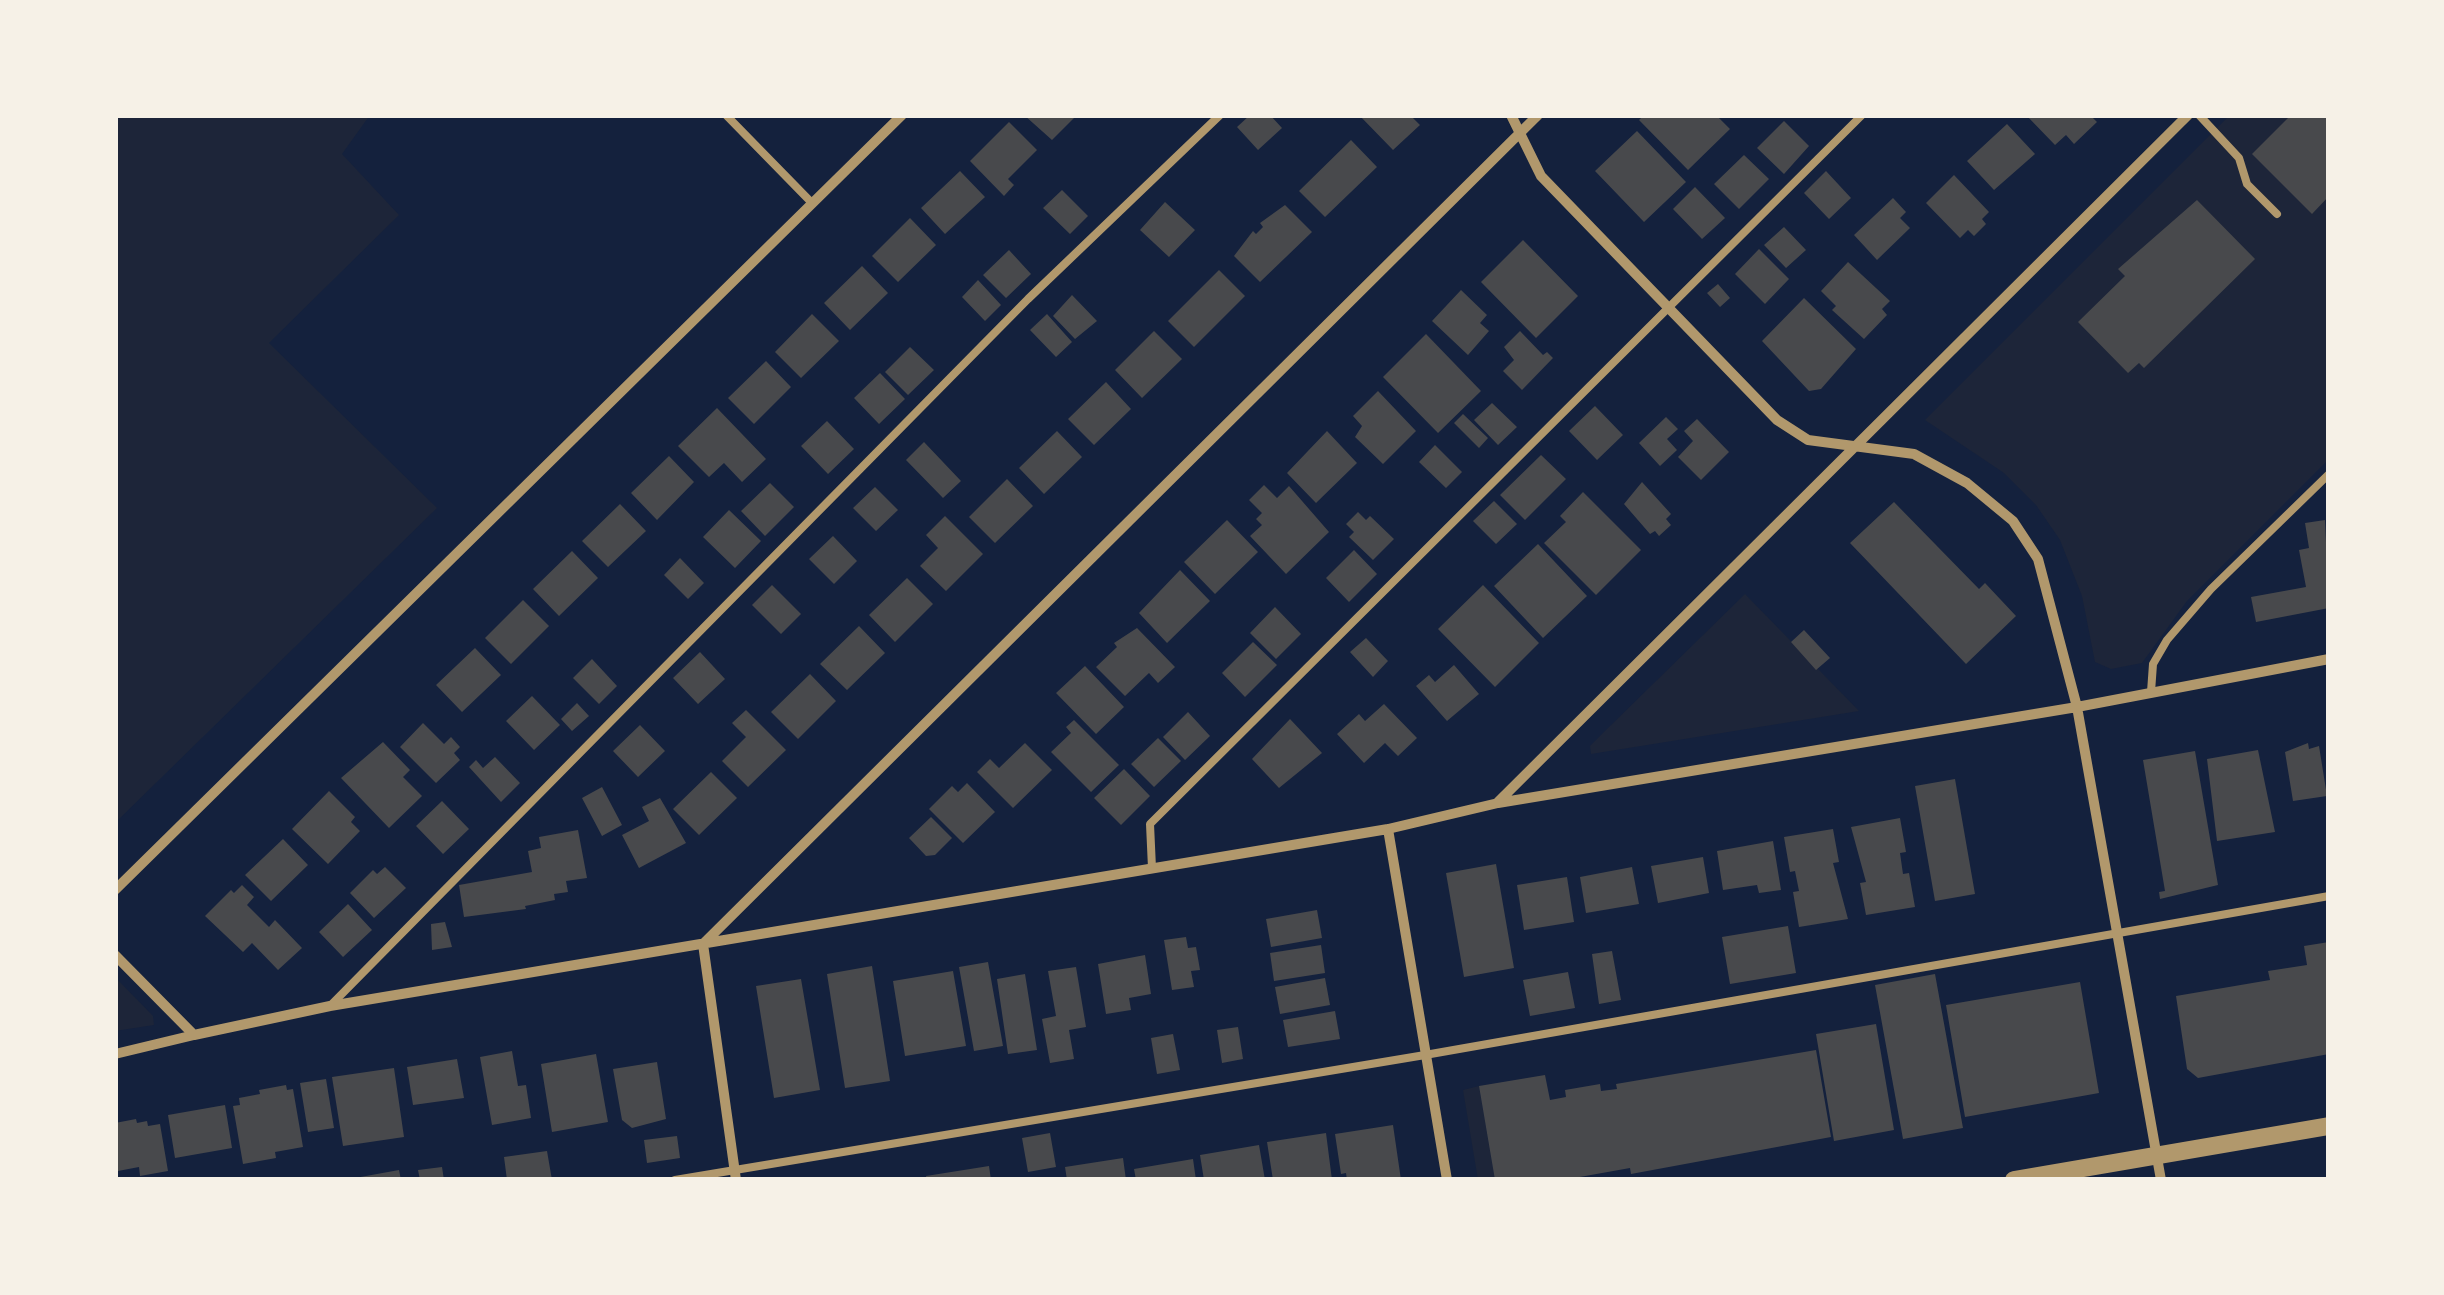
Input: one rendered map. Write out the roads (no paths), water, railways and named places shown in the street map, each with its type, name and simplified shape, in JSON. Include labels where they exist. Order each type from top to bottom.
[{"type":"street","points":[[115,890],[902,115]]},
{"type":"street","points":[[1511,115],[1541,176],[1776,420],[1808,440],[1914,454],[1967,482],[2013,521],[2038,558],[2076,707],[2161,1180]]},
{"type":"street","points":[[703,944],[1538,115]]},
{"type":"street","points":[[1498,803],[2188,115]]},
{"type":"street","points":[[115,1054],[330,1006],[1388,829],[1498,803],[2076,707],[2329,659]]},
{"type":"street","points":[[1388,829],[1447,1180]]},
{"type":"street","points":[[703,944],[735,1175]]},
{"type":"street","points":[[115,955],[194,1036]]},
{"type":"street","points":[[2014,1180],[2329,1126]]},
{"type":"lane","points":[[726,115],[812,203]]},
{"type":"lane","points":[[330,1006],[1028,300],[1220,115]]},
{"type":"lane","points":[[1152,868],[1150,824],[1862,115]]},
{"type":"lane","points":[[2199,115],[2239,158],[2246,184],[2276,214]]},
{"type":"lane","points":[[2151,692],[2153,664],[2166,640],[2211,589],[2329,474]]},
{"type":"lane","points":[[675,1180],[735,1175],[2329,896]]}]
